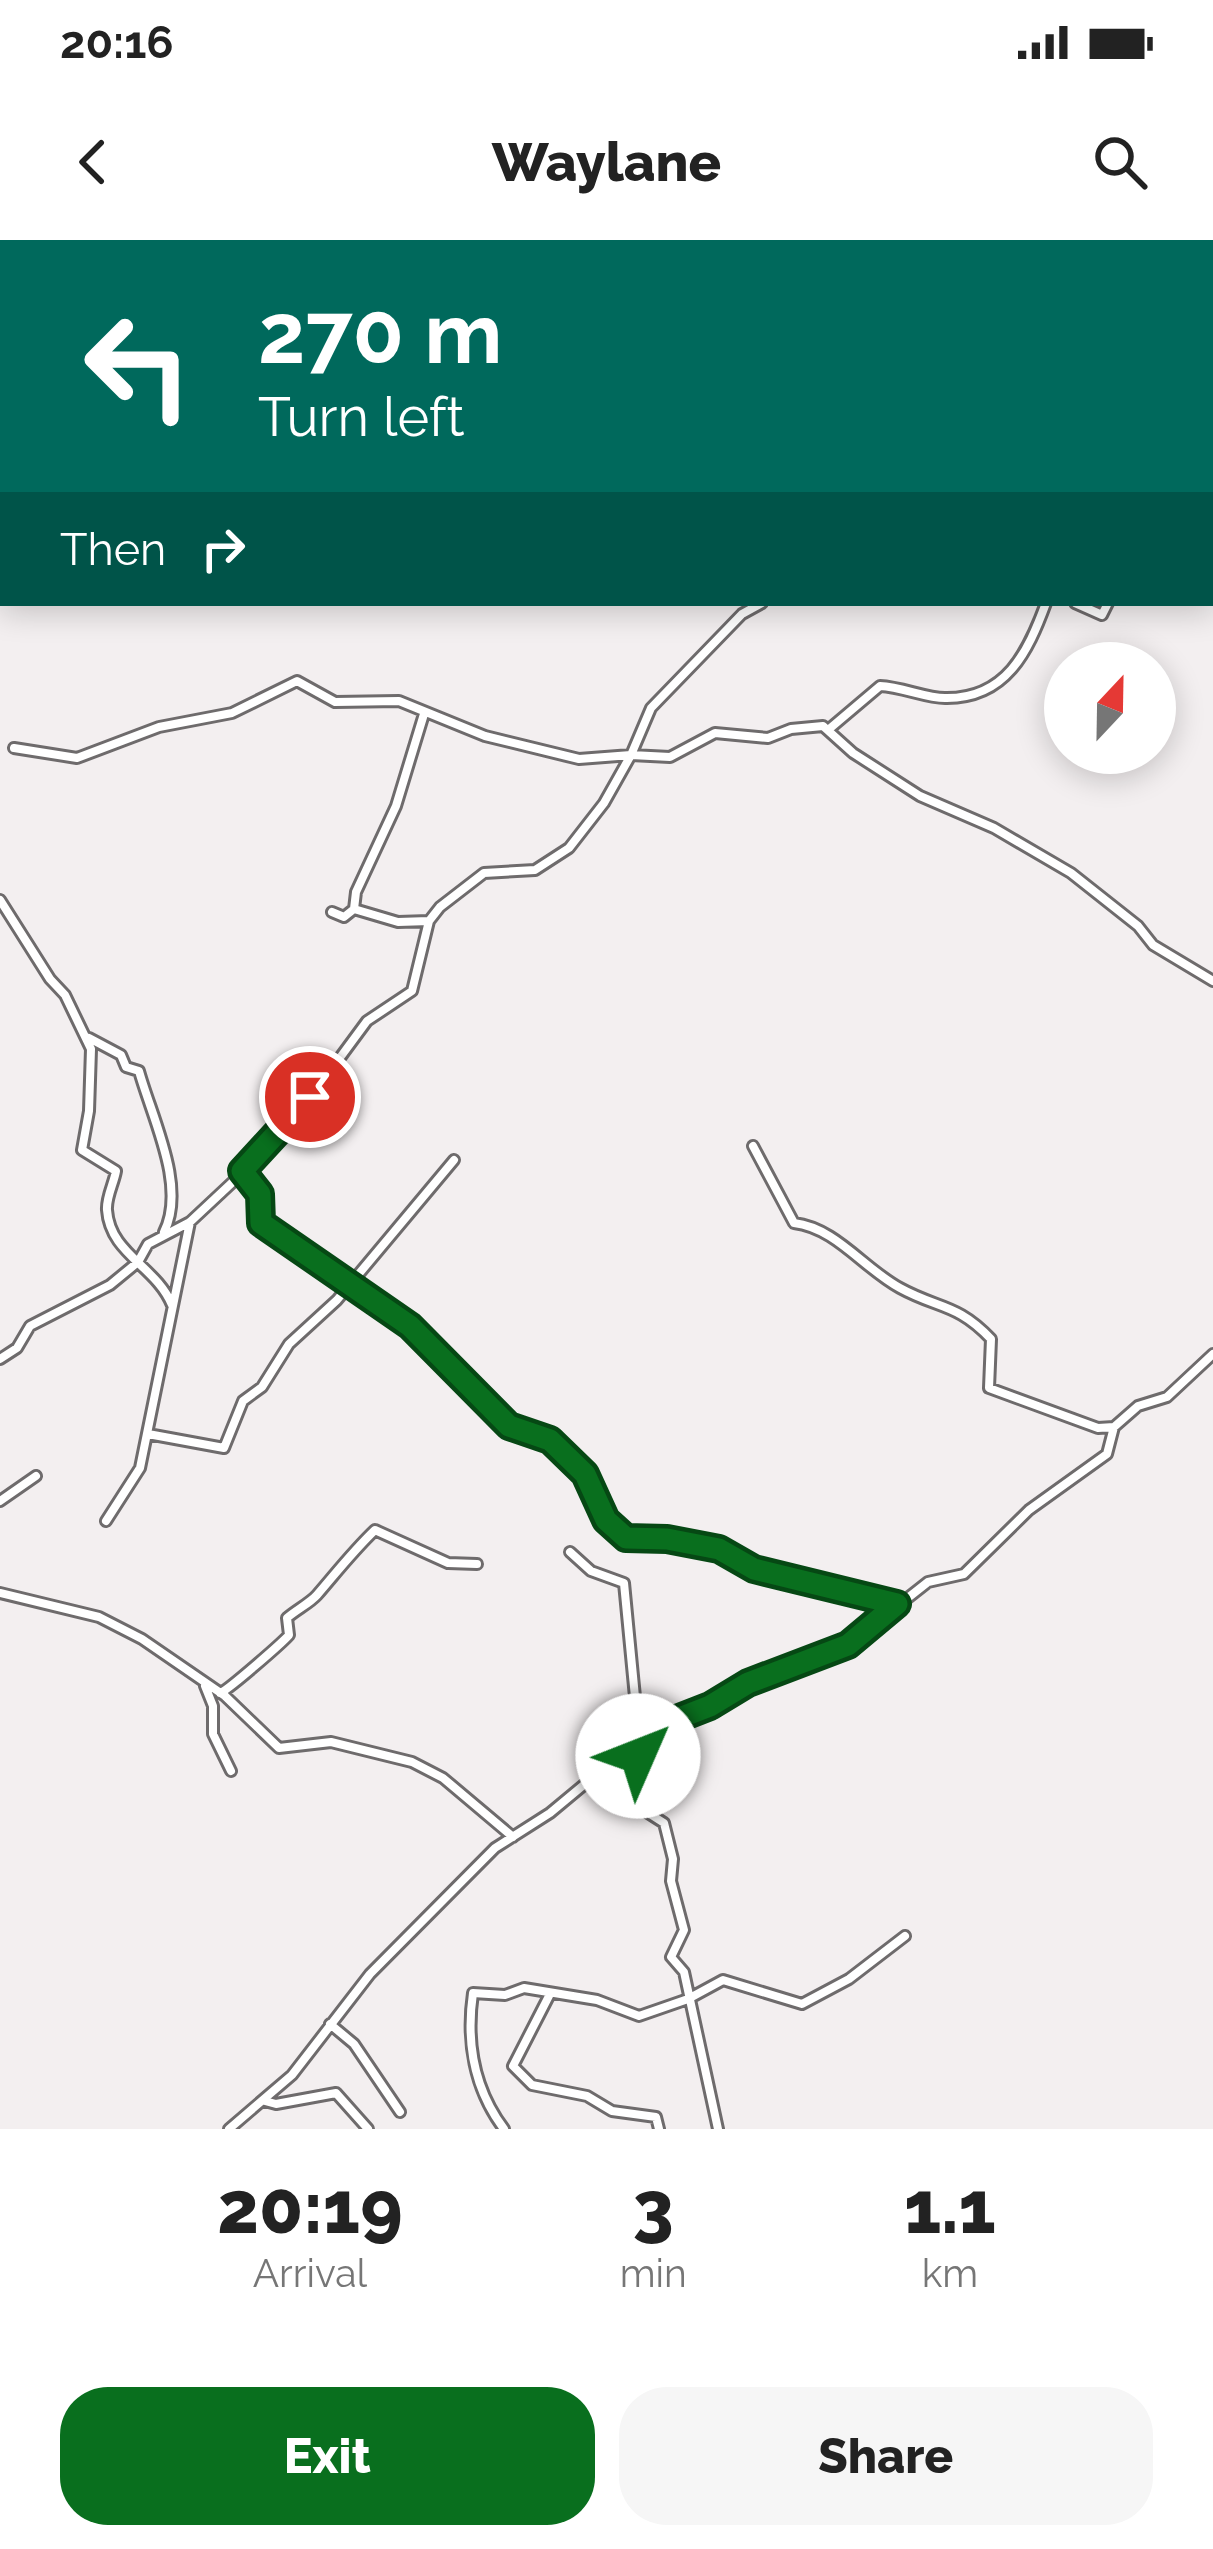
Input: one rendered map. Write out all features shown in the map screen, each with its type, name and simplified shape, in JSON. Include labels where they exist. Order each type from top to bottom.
[{"type":"street","points":[[1,1355],[17,1348],[30,1326],[110,1285],[137,1262],[148,1244],[190,1222],[242,1171],[310,1097],[367,1021],[412,992],[429,921],[484,874],[535,870],[569,848],[604,803],[651,708],[742,614],[757,606]]},
{"type":"street","points":[[827,730],[880,686],[912,688],[941,698],[967,695],[1006,679],[1025,656],[1045,606]]},
{"type":"street","points":[[1082,606],[1102,615],[1106,606]]},
{"type":"street","points":[[14,748],[76,758],[159,727],[232,713],[297,681],[334,702],[399,701],[424,714],[579,759],[670,757],[715,733],[768,738],[808,726],[827,730],[853,753],[920,796],[994,828],[1071,873],[1138,926],[1153,944],[1213,981]]},
{"type":"street","points":[[332,912],[344,917],[354,909],[356,892],[396,806],[424,714]]},
{"type":"street","points":[[0,900],[65,995],[93,1060],[82,1150],[116,1171],[107,1210],[119,1242],[164,1286],[172,1305]]},
{"type":"street","points":[[354,909],[398,922],[429,921]]},
{"type":"street","points":[[76,1024],[94,1043],[121,1055],[126,1067],[139,1071],[156,1134],[168,1153],[172,1204],[164,1233]]},
{"type":"street","points":[[753,1146],[794,1223],[816,1226],[904,1291],[942,1302],[971,1318],[991,1339],[989,1388],[1098,1428],[1114,1427]]},
{"type":"street","points":[[148,1434],[224,1448],[243,1400],[262,1387],[289,1344],[350,1286],[454,1160]]},
{"type":"street","points":[[242,1171],[260,1194],[261,1223],[410,1326],[509,1426],[550,1440],[585,1474],[606,1520],[626,1538],[667,1539],[719,1549],[754,1569],[897,1604]]},
{"type":"street","points":[[106,1521],[140,1468],[190,1222]]},
{"type":"street","points":[[229,2129],[307,2059],[330,2024],[419,1921],[431,1915],[495,1848],[651,1729],[710,1706],[748,1683],[848,1645],[928,1582],[964,1574],[1028,1510],[1107,1454],[1114,1427],[1138,1406],[1167,1397],[1213,1354]]},
{"type":"street","points":[[0,1501],[36,1476]]},
{"type":"street","points":[[218,1693],[232,1690],[266,1652],[284,1642],[289,1635],[287,1618],[315,1598],[333,1572],[375,1530],[448,1563],[477,1564]]},
{"type":"street","points":[[570,1552],[591,1570],[624,1583],[642,1809]]},
{"type":"street","points":[[0,1593],[99,1617],[171,1655],[279,1748],[331,1742],[428,1768],[513,1837]]},
{"type":"street","points":[[204,1685],[213,1706],[213,1734],[231,1771]]},
{"type":"street","points":[[593,1775],[596,1786],[664,1823],[674,1858],[671,1881],[684,1930],[671,1957],[684,1972],[718,2129]]},
{"type":"street","points":[[504,2129],[477,2076],[467,2031],[472,1993],[505,1996],[524,1988],[597,2000],[639,2016],[688,1999],[723,1980],[802,2004],[812,2002],[904,1936]]},
{"type":"street","points":[[550,1994],[513,2066],[532,2085],[587,2096],[612,2111],[656,2117],[659,2129]]},
{"type":"street","points":[[330,2024],[354,2044],[400,2113]]},
{"type":"street","points":[[265,2101],[276,2104],[336,2093],[368,2129]]},
{"type":"route","points":[[310,1097],[242,1171],[260,1194],[261,1223],[410,1326],[458,1380],[509,1426],[550,1440],[585,1474],[606,1520],[626,1538],[667,1539],[719,1549],[754,1569],[897,1604],[848,1645],[748,1683],[710,1706],[651,1729],[639,1743],[638,1756]]}]
